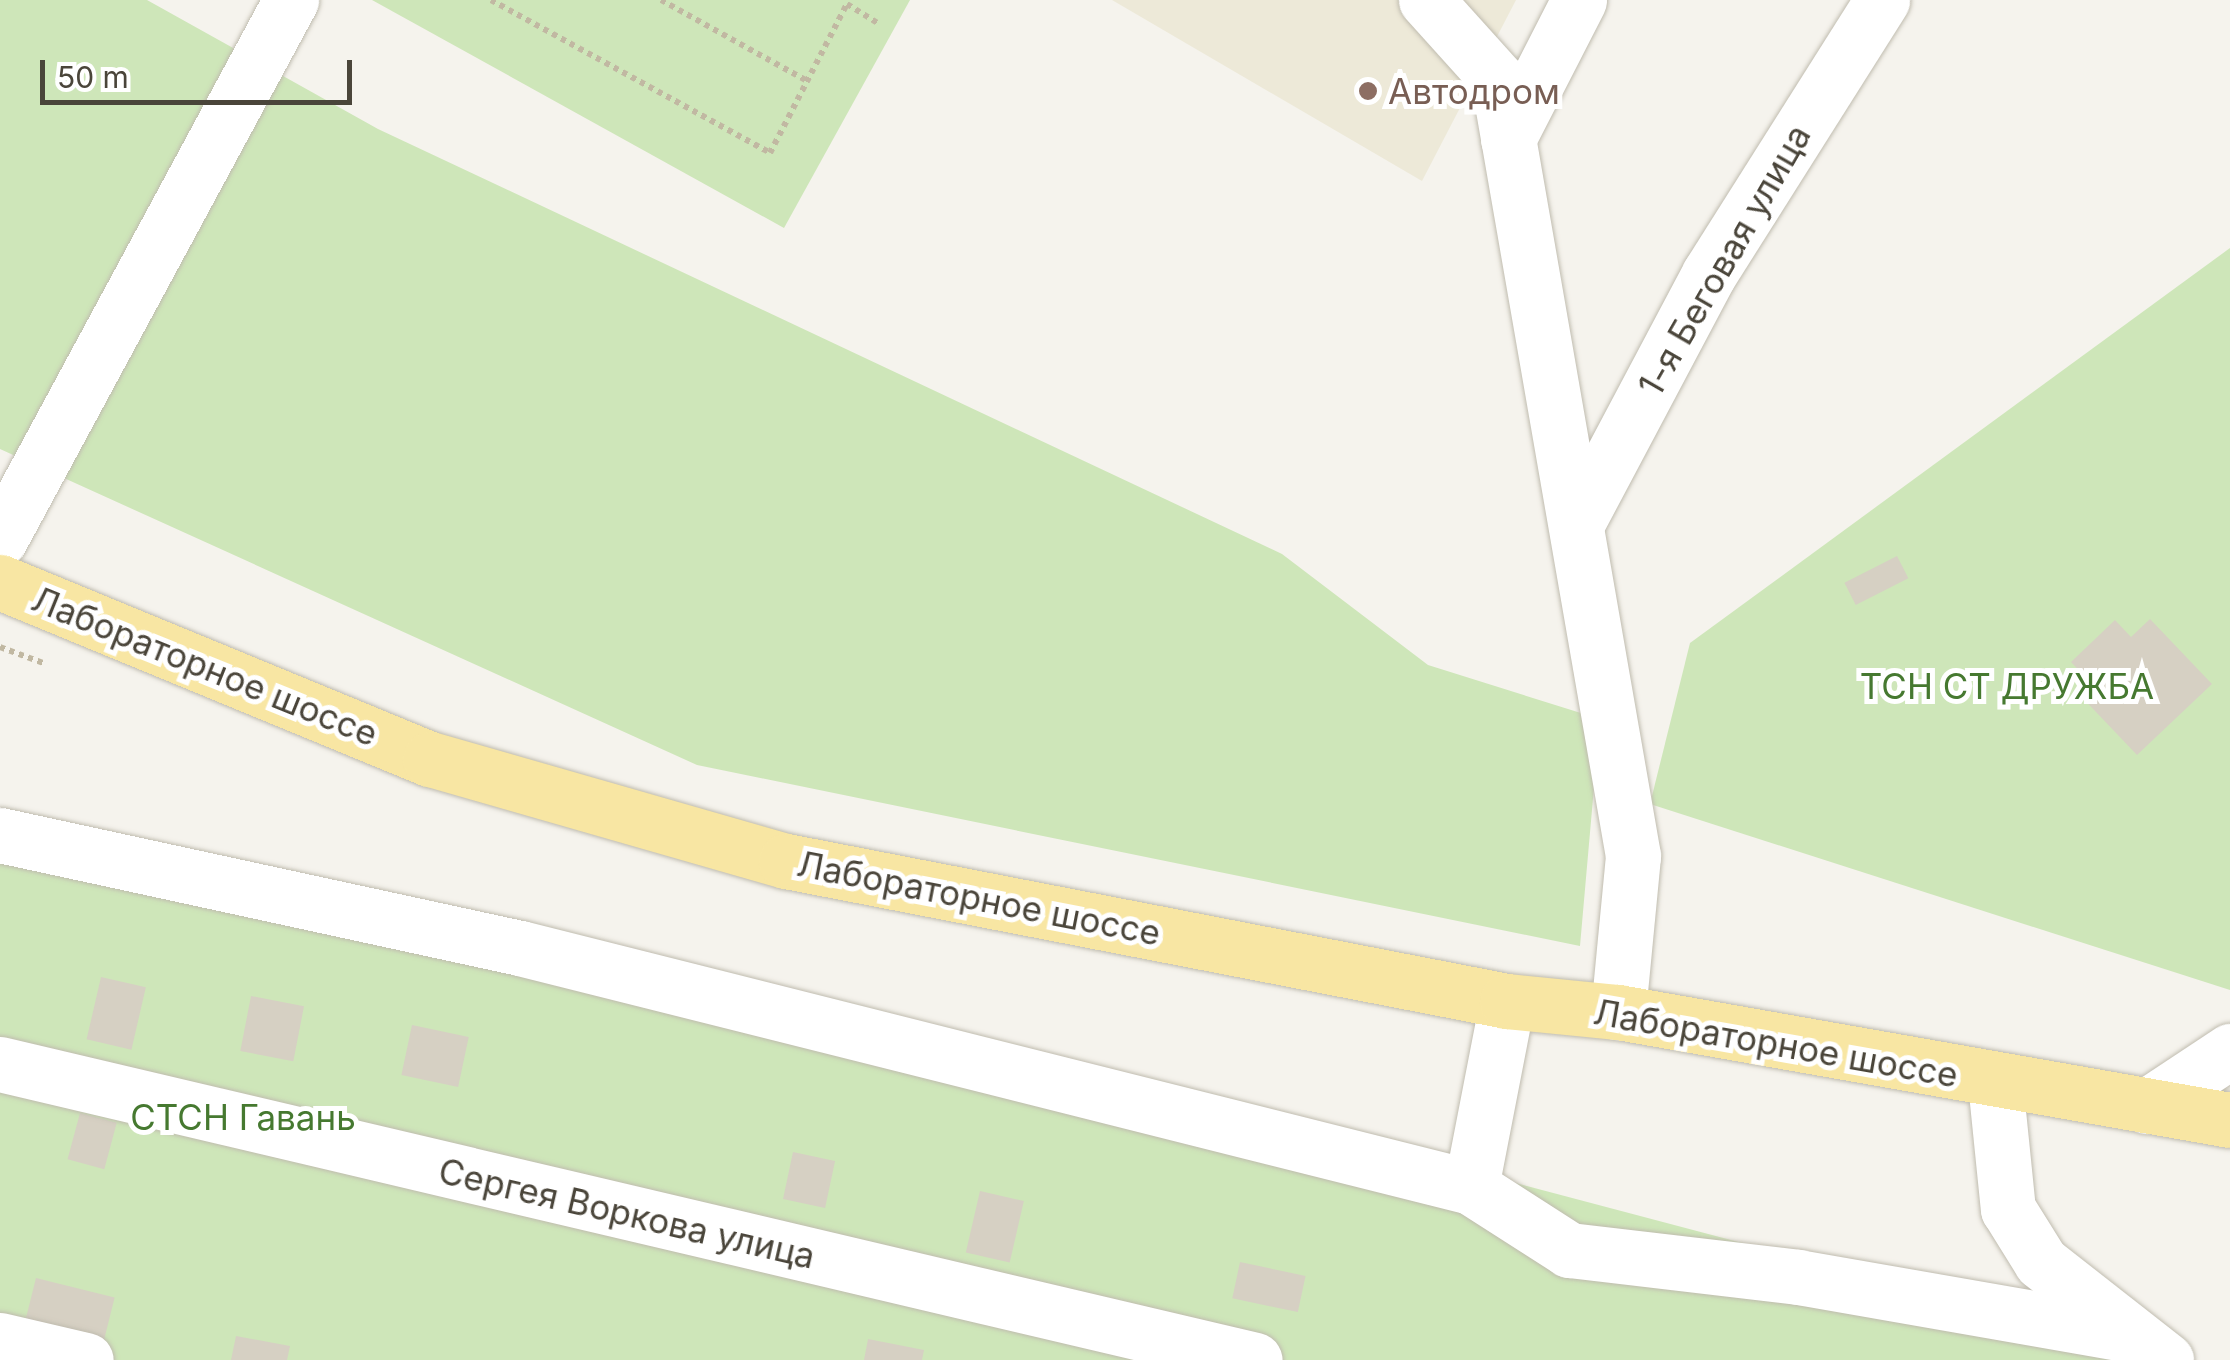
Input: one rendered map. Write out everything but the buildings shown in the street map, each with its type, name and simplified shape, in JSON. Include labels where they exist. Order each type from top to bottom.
[{"type":"main road","name":"Лабораторное шоссе","points":[[0,582],[430,759],[786,861],[1508,1001],[1618,1012],[1994,1082],[2230,1120]]},
{"type":"street","points":[[0,540],[291,0]]},
{"type":"street","points":[[1508,139],[1579,0]]},
{"type":"street","name":"1-я Беговая улица","points":[[1576,525],[1709,274],[1882,0]]},
{"type":"street","points":[[1436,3],[1498,80],[1633,856],[1618,1012]]},
{"type":"street","points":[[0,835],[520,948],[1471,1186],[1570,1250],[1798,1277],[2145,1347]]},
{"type":"street","points":[[1471,1186],[1508,1001]]},
{"type":"street","points":[[2146,1106],[2230,1051]]},
{"type":"street","name":"Сергея Воркова улица","points":[[0,1064],[1255,1360]]},
{"type":"street","name":"Лабораторное шоссе","points":[[1994,1082],[2008,1209],[2042,1262],[2145,1347]]},
{"type":"street","points":[[0,1340],[86,1360]]},
{"type":"path","points":[[491,0],[770,153],[843,2],[878,23]]},
{"type":"path","points":[[661,0],[807,81]]},
{"type":"path","points":[[0,647],[46,664]]},
{"type":"shaded area","name":"Автодром","points":[[1112,0],[1516,0],[1422,181]]},
{"type":"green space","points":[[0,0],[147,0],[378,129],[1282,554],[1428,665],[1600,719],[1580,946],[697,765],[0,449]]},
{"type":"green space","points":[[372,0],[910,0],[784,228]]},
{"type":"green space","name":"ТСН СТ ДРУЖБА","points":[[2230,248],[2230,990],[1650,804],[1690,643]]},
{"type":"green space","name":"СТСН Гавань","points":[[0,814],[723,973],[2184,1360],[0,1360]]},
{"type":"place","name":"Автодром","points":[[1368,91]]}]
